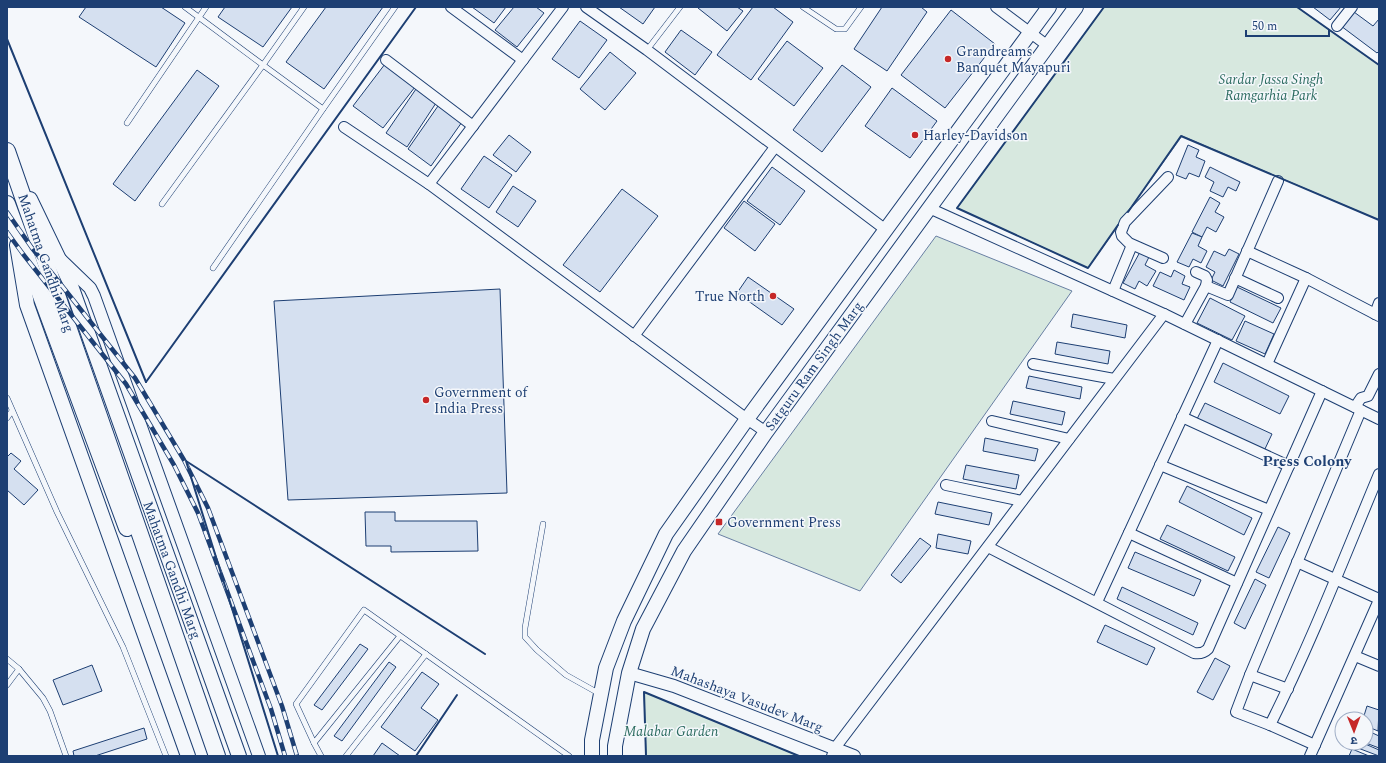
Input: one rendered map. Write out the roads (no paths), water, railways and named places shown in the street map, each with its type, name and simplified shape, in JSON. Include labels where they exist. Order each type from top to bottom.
[{"type":"main road","name":"Satguru Ram Singh Marg","points":[[592,756],[592,740],[606,668],[624,621],[666,534],[747,419],[1049,7]]},
{"type":"main road","name":"Satguru Ram Singh Marg","points":[[615,756],[615,746],[629,673],[643,629],[684,551],[766,432],[1076,7]]},
{"type":"main road","name":"Mahatma Gandhi Marg","points":[[7,152],[69,280],[239,756]]},
{"type":"main road","name":"Mahatma Gandhi Marg","points":[[7,152],[97,444],[208,756]]},
{"type":"main road","points":[[7,204],[14,221]]},
{"type":"main road","name":"Mahatma Gandhi Marg","points":[[14,221],[62,330],[218,756]]},
{"type":"main road","name":"Mahatma Gandhi Marg","points":[[14,221],[27,305],[188,756]]},
{"type":"main road","points":[[606,668],[629,673]]},
{"type":"street","points":[[451,7],[523,60]]},
{"type":"street","points":[[429,184],[563,7]]},
{"type":"street","points":[[586,7],[647,50],[886,230]]},
{"type":"street","points":[[996,7],[1048,46]]},
{"type":"street","points":[[1337,26],[1352,7]]},
{"type":"street","points":[[386,60],[473,126]]},
{"type":"street","points":[[344,127],[429,184],[766,432]]},
{"type":"street","points":[[634,336],[775,147]]},
{"type":"street","points":[[1163,258],[1125,241],[1121,232],[1122,226],[1125,222],[1168,177]]},
{"type":"street","points":[[1206,286],[1228,295],[1278,181]]},
{"type":"street","points":[[929,208],[1164,314],[1379,419]]},
{"type":"street","points":[[1113,291],[1132,244]]},
{"type":"street","points":[[1247,251],[1306,278],[1377,315],[1379,304]]},
{"type":"street","points":[[57,256],[90,288],[94,296],[259,756]]},
{"type":"street","points":[[1185,324],[1206,286],[1207,280],[1205,276],[1196,272]]},
{"type":"street","points":[[1235,278],[1278,298]]},
{"type":"street","points":[[1266,364],[1306,278]]},
{"type":"street","points":[[834,752],[1164,314]]},
{"type":"street","points":[[1097,602],[1218,340]]},
{"type":"street","points":[[1033,364],[1114,379]]},
{"type":"street","points":[[1315,745],[1236,712],[1361,398],[1368,396],[1379,374]]},
{"type":"street","points":[[988,547],[1194,653],[1200,654],[1205,652],[1208,649],[1322,391]]},
{"type":"street","points":[[1182,417],[1289,466]]},
{"type":"street","points":[[992,421],[1069,439]]},
{"type":"street","points":[[1160,465],[1269,510]]},
{"type":"street","points":[[1270,725],[1288,689],[1336,579],[1379,474]]},
{"type":"street","points":[[946,485],[1022,501]]},
{"type":"street","points":[[1129,533],[1237,583]]},
{"type":"street","points":[[1297,562],[1379,600],[1310,756]]},
{"type":"street","points":[[1355,656],[1379,666]]},
{"type":"street","name":"Mahashaya Vasudev Marg","points":[[629,673],[674,686],[834,752],[854,756]]},
{"type":"street","points":[[1250,675],[1288,689]]},
{"type":"lane","points":[[186,7],[323,109]]},
{"type":"lane","points":[[127,123],[206,7]]},
{"type":"lane","points":[[162,204],[304,7]]},
{"type":"lane","points":[[213,268],[395,7]]},
{"type":"lane","points":[[647,50],[680,7]]},
{"type":"lane","points":[[803,7],[836,30],[844,29],[861,7]]},
{"type":"lane","points":[[7,398],[57,512],[123,648],[166,756]]},
{"type":"lane","points":[[7,418],[12,410]]},
{"type":"lane","points":[[543,524],[524,628],[525,637],[534,647],[566,675],[601,695]]},
{"type":"lane","points":[[321,756],[296,704],[364,610],[569,756]]},
{"type":"lane","points":[[314,743],[400,636]]},
{"type":"lane","points":[[346,756],[426,654]]},
{"type":"lane","points":[[7,659],[19,668],[43,698],[50,711],[66,756]]},
{"type":"lane","points":[[7,685],[19,668]]},
{"type":"railway","points":[[7,212],[32,248],[135,378],[184,460],[208,508],[282,706],[297,756]]},
{"type":"railway","points":[[7,232],[126,384],[174,465],[198,513],[271,709],[285,756]]},
{"type":"place","name":"Grandreams Banquet Mayapuri","points":[[948,59]]},
{"type":"place","name":"Harley-Davidson","points":[[915,135]]},
{"type":"place","name":"True North","points":[[773,296]]},
{"type":"place","name":"Government of India Press","points":[[426,400]]},
{"type":"place","name":"Government Press","points":[[719,522]]},
{"type":"district","name":"Press Colony","points":[[1307,461]]},
{"type":"park label","name":"Sardar Jassa Singh Ramgarhia Park","points":[[1271,88]]},
{"type":"park label","name":"Malabar Garden","points":[[671,731]]}]
